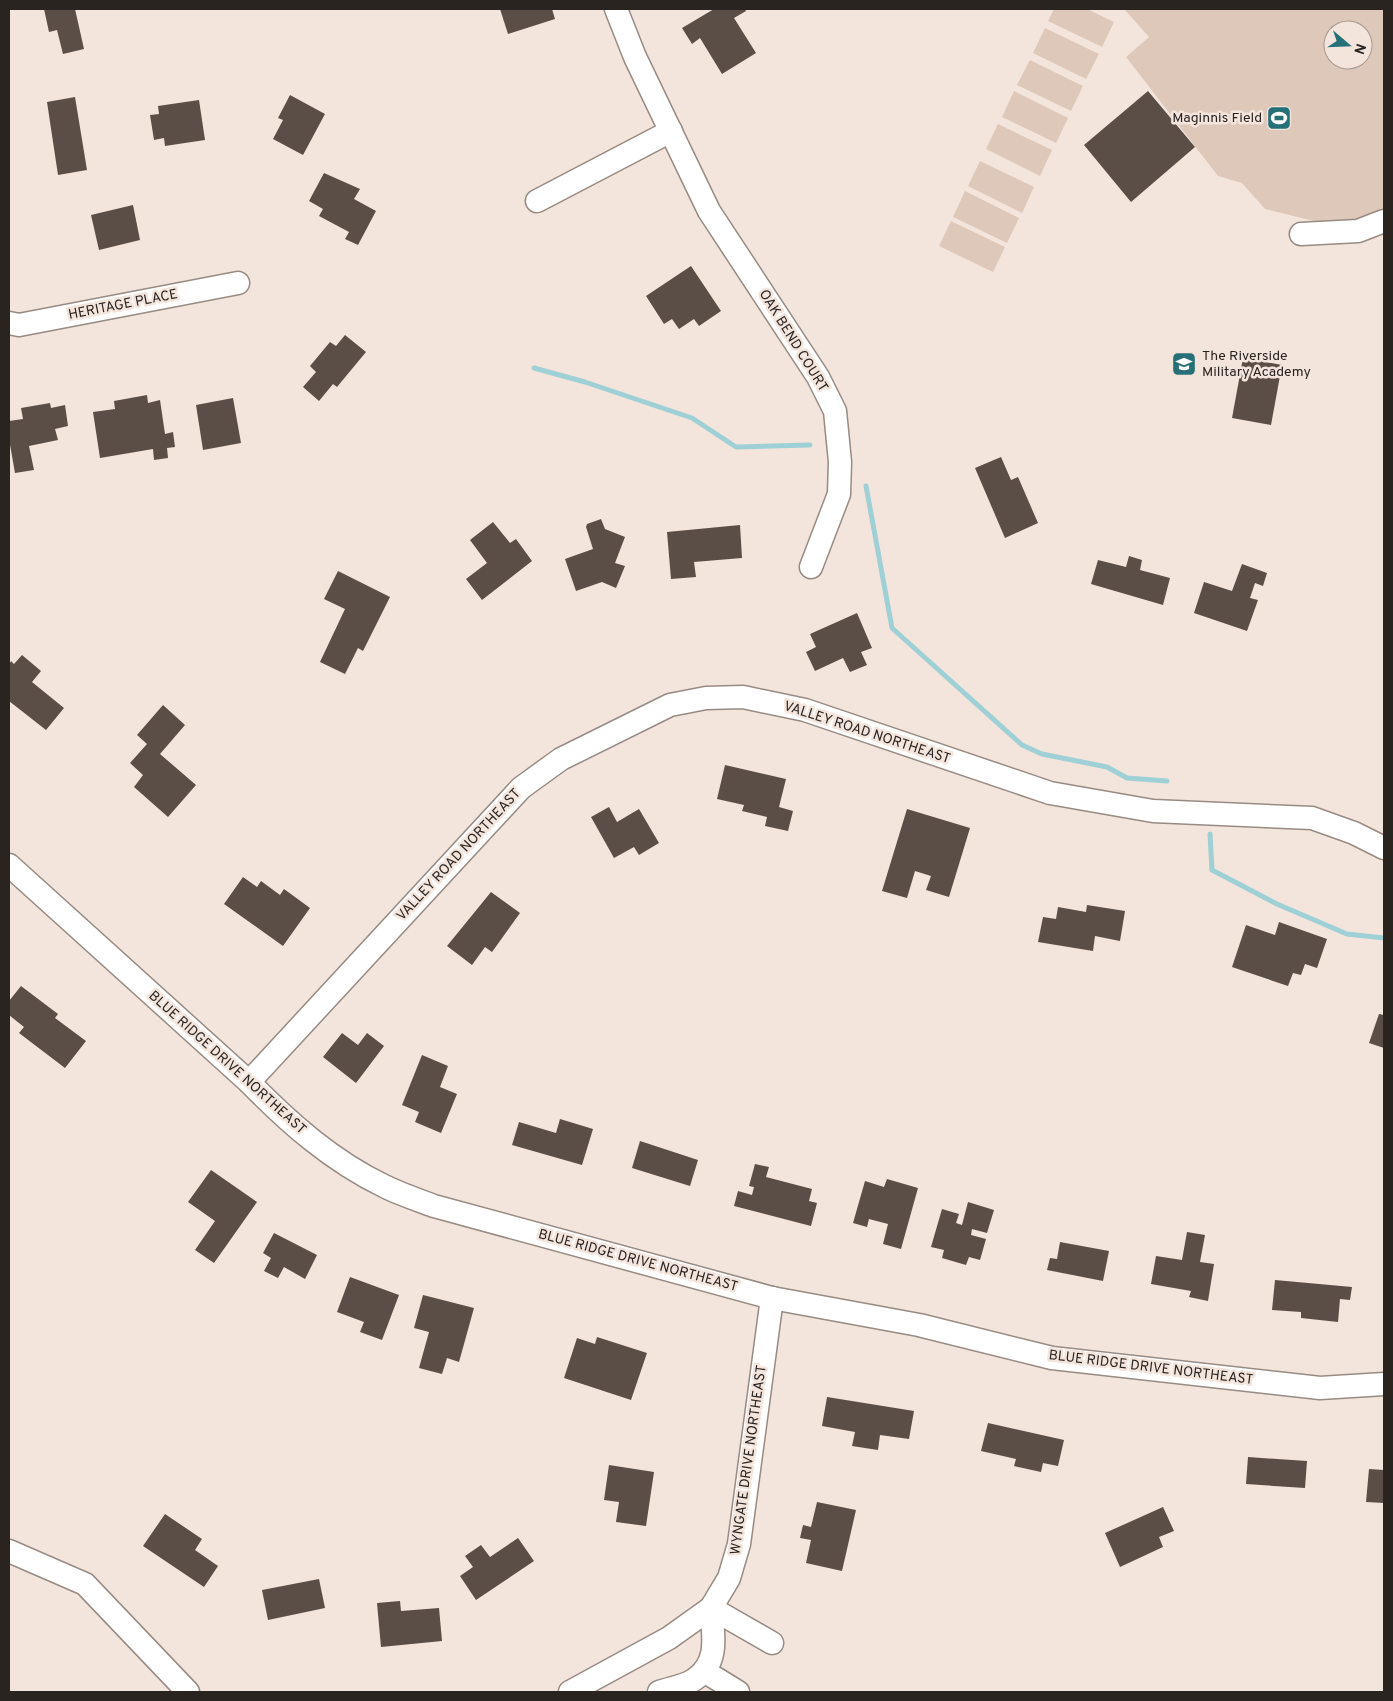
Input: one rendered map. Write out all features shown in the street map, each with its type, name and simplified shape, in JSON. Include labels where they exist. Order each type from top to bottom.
[{"type":"street","name":"OAK BEND COURT","points":[[616,9],[635,57],[709,211],[818,376],[835,411],[840,462],[839,494],[811,567]]},
{"type":"street","points":[[537,201],[671,131]]},
{"type":"street","points":[[1301,234],[1358,231],[1384,221]]},
{"type":"street","name":"HERITAGE PLACE","points":[[9,323],[19,325],[238,283]]},
{"type":"street","name":"VALLEY ROAD NORTHEAST","points":[[249,1082],[521,788],[561,759],[670,705],[706,698],[743,697],[805,710],[1050,793],[1153,811],[1312,818],[1354,833],[1384,848]]},
{"type":"street","name":"BLUE RIDGE DRIVE NORTHEAST","points":[[9,865],[249,1082],[283,1117],[330,1154],[385,1186],[434,1206],[772,1298],[920,1325],[1052,1358],[1091,1364],[1320,1388],[1384,1384]]},
{"type":"street","name":"WYNGATE DRIVE NORTHEAST","points":[[711,1608],[729,1578],[739,1544],[772,1298]]},
{"type":"street","points":[[9,1551],[85,1584],[188,1692]]},
{"type":"street","points":[[711,1608],[772,1643]]},
{"type":"street","points":[[659,1692],[695,1680],[704,1671],[714,1652],[711,1608]]},
{"type":"street","points":[[570,1692],[669,1638],[711,1608]]},
{"type":"street","points":[[704,1671],[738,1692]]},
{"type":"shaded area","points":[[1054,9],[1087,9],[1114,22],[1102,47],[1048,21]]},
{"type":"shaded area","name":"Maginnis Field","points":[[1124,9],[1384,9],[1384,213],[1334,226],[1265,209],[1242,183],[1218,176],[1126,57],[1149,37]]},
{"type":"shaded area","points":[[1045,28],[1099,54],[1086,79],[1033,53]]},
{"type":"shaded area","points":[[1030,60],[1083,86],[1071,111],[1017,85]]},
{"type":"shaded area","points":[[1014,91],[1068,118],[1056,143],[1002,117]]},
{"type":"shaded area","points":[[998,124],[1052,150],[1040,176],[986,149]]},
{"type":"shaded area","points":[[980,161],[1034,187],[1022,213],[968,186]]},
{"type":"shaded area","points":[[965,191],[1019,218],[1007,243],[953,217]]},
{"type":"shaded area","points":[[951,221],[1005,247],[993,272],[939,246]]},
{"type":"building","points":[[44,9],[75,9],[84,49],[63,54],[57,30],[49,32]]},
{"type":"building","points":[[500,9],[552,9],[555,19],[508,34]]},
{"type":"building","points":[[714,9],[745,9],[746,11],[734,18],[756,53],[722,74],[700,38],[692,44],[682,28]]},
{"type":"building","points":[[1148,91],[1195,147],[1131,202],[1084,145]]},
{"type":"building","points":[[290,95],[325,114],[303,155],[273,139],[283,120],[278,118]]},
{"type":"building","points":[[75,97],[87,170],[58,175],[47,102]]},
{"type":"building","points":[[199,100],[205,140],[165,146],[164,138],[154,140],[150,115],[159,114],[158,106]]},
{"type":"building","points":[[324,173],[360,189],[354,199],[376,211],[358,245],[345,239],[349,232],[319,216],[323,209],[309,201]]},
{"type":"building","points":[[133,205],[140,240],[99,250],[91,215]]},
{"type":"building","points":[[691,266],[721,311],[699,326],[694,319],[679,329],[672,319],[664,324],[646,296]]},
{"type":"building","points":[[345,335],[366,352],[337,387],[333,384],[319,401],[303,387],[316,372],[310,366],[330,342],[336,346]]},
{"type":"building","points":[[1243,358],[1282,365],[1271,425],[1232,418]]},
{"type":"building","points":[[147,395],[148,403],[160,400],[165,434],[173,432],[175,447],[167,448],[168,458],[154,460],[153,449],[100,458],[93,412],[115,409],[114,401]]},
{"type":"building","points":[[233,398],[241,443],[203,450],[196,405]]},
{"type":"building","points":[[50,403],[51,408],[65,405],[68,426],[55,429],[58,440],[29,446],[34,470],[15,473],[9,439],[9,421],[23,419],[21,408]]},
{"type":"building","points":[[1001,457],[1011,480],[1018,477],[1038,523],[1005,538],[975,468]]},
{"type":"building","points":[[601,519],[605,529],[625,537],[615,563],[625,566],[616,588],[602,582],[576,591],[565,559],[593,549],[586,527],[587,524]]},
{"type":"building","points":[[493,522],[510,543],[516,539],[532,561],[482,600],[466,579],[487,563],[470,540]]},
{"type":"building","points":[[740,525],[742,558],[694,562],[696,577],[671,579],[667,532]]},
{"type":"building","points":[[1129,556],[1142,560],[1140,570],[1170,578],[1163,605],[1091,584],[1098,560],[1126,567]]},
{"type":"building","points":[[1242,564],[1267,573],[1263,586],[1255,583],[1250,598],[1258,600],[1247,631],[1194,613],[1204,582],[1232,591]]},
{"type":"building","points":[[338,571],[390,597],[363,651],[358,648],[345,674],[320,662],[345,609],[324,599]]},
{"type":"building","points":[[857,613],[872,648],[861,652],[867,665],[850,672],[843,658],[815,671],[806,652],[816,647],[810,634]]},
{"type":"building","points":[[22,655],[41,671],[32,682],[64,708],[46,730],[9,701],[9,665],[11,661],[14,664]]},
{"type":"building","points":[[163,705],[185,725],[160,754],[196,785],[168,817],[134,787],[143,775],[130,763],[147,744],[137,735]]},
{"type":"building","points":[[725,765],[786,779],[779,807],[793,811],[788,831],[765,826],[767,817],[742,811],[744,805],[717,799]]},
{"type":"building","points":[[609,807],[617,822],[639,809],[659,843],[639,855],[634,847],[614,858],[591,817]]},
{"type":"building","points":[[907,809],[970,828],[949,897],[926,890],[931,876],[915,871],[907,898],[882,891]]},
{"type":"building","points":[[243,877],[257,887],[261,881],[280,895],[284,889],[310,908],[283,946],[224,904]]},
{"type":"building","points":[[491,892],[520,913],[492,952],[485,947],[472,965],[447,946]]},
{"type":"building","points":[[1087,905],[1125,911],[1120,941],[1095,936],[1093,951],[1038,942],[1043,917],[1056,919],[1058,907],[1086,912]]},
{"type":"building","points":[[1279,922],[1327,939],[1317,968],[1305,964],[1301,975],[1293,973],[1288,986],[1232,967],[1246,925],[1275,935]]},
{"type":"building","points":[[21,986],[58,1014],[55,1018],[86,1041],[65,1068],[19,1033],[24,1027],[9,1015],[9,1001]]},
{"type":"building","points":[[1379,1014],[1384,1015],[1384,1048],[1369,1043]]},
{"type":"building","points":[[342,1033],[358,1045],[367,1033],[384,1046],[356,1083],[323,1057]]},
{"type":"building","points":[[422,1055],[448,1066],[440,1087],[457,1094],[441,1133],[415,1122],[419,1112],[402,1105]]},
{"type":"building","points":[[560,1119],[593,1129],[582,1165],[512,1145],[519,1122],[556,1133]]},
{"type":"building","points":[[640,1141],[698,1160],[690,1186],[632,1168]]},
{"type":"building","points":[[755,1164],[769,1167],[766,1177],[812,1189],[809,1201],[817,1203],[811,1226],[734,1206],[738,1191],[752,1195],[754,1187],[749,1186]]},
{"type":"building","points":[[211,1170],[257,1202],[214,1263],[195,1250],[215,1221],[188,1202]]},
{"type":"building","points":[[887,1179],[918,1188],[901,1249],[883,1244],[888,1224],[869,1219],[867,1227],[853,1223],[865,1181],[884,1187]]},
{"type":"building","points":[[968,1202],[994,1210],[987,1233],[972,1229],[971,1235],[986,1239],[980,1260],[969,1257],[966,1265],[942,1258],[944,1250],[931,1247],[942,1209],[959,1214],[956,1223],[962,1225]]},
{"type":"building","points":[[1187,1232],[1205,1235],[1200,1262],[1214,1264],[1208,1301],[1189,1297],[1191,1291],[1151,1284],[1156,1256],[1182,1260]]},
{"type":"building","points":[[274,1233],[317,1255],[305,1279],[284,1267],[278,1278],[264,1271],[271,1258],[263,1253]]},
{"type":"building","points":[[1060,1242],[1109,1251],[1103,1281],[1047,1270],[1050,1258],[1057,1259]]},
{"type":"building","points":[[350,1277],[399,1295],[382,1340],[360,1332],[364,1322],[337,1312]]},
{"type":"building","points":[[1275,1280],[1352,1287],[1350,1300],[1340,1299],[1338,1322],[1301,1318],[1301,1312],[1272,1310]]},
{"type":"building","points":[[423,1295],[474,1308],[459,1362],[447,1358],[442,1374],[419,1368],[429,1332],[414,1328]]},
{"type":"building","points":[[597,1337],[647,1353],[631,1400],[564,1378],[577,1338],[595,1344]]},
{"type":"building","points":[[827,1397],[914,1411],[909,1439],[880,1435],[878,1450],[852,1446],[855,1432],[822,1426]]},
{"type":"building","points":[[988,1423],[1064,1440],[1058,1466],[1043,1463],[1041,1472],[1014,1466],[1016,1459],[981,1451]]},
{"type":"building","points":[[1248,1457],[1307,1461],[1305,1488],[1246,1484]]},
{"type":"building","points":[[609,1465],[654,1472],[646,1526],[616,1522],[619,1502],[604,1500]]},
{"type":"building","points":[[1369,1469],[1384,1470],[1384,1503],[1366,1502]]},
{"type":"building","points":[[817,1502],[856,1510],[842,1571],[806,1563],[811,1540],[800,1538],[803,1525],[811,1527]]},
{"type":"building","points":[[1163,1507],[1174,1531],[1159,1537],[1163,1547],[1120,1567],[1105,1533]]},
{"type":"building","points":[[165,1514],[202,1539],[195,1550],[218,1566],[204,1587],[143,1546]]},
{"type":"building","points":[[518,1538],[534,1561],[476,1600],[460,1576],[473,1567],[465,1556],[481,1545],[490,1557]]},
{"type":"building","points":[[319,1579],[325,1608],[268,1620],[262,1590]]},
{"type":"building","points":[[400,1601],[401,1611],[439,1608],[442,1641],[381,1647],[377,1603]]},
{"type":"waterway","points":[[534,368],[585,382],[692,418],[736,447],[810,445]]},
{"type":"waterway","points":[[866,486],[892,628],[1022,745],[1042,754],[1107,767],[1127,778],[1167,781]]},
{"type":"waterway","points":[[1210,834],[1212,870],[1277,904],[1347,934],[1384,938]]},
{"type":"place","name":"Maginnis Field","points":[[1279,118]]},
{"type":"place","name":"The Riverside Military Academy","points":[[1184,364]]}]
